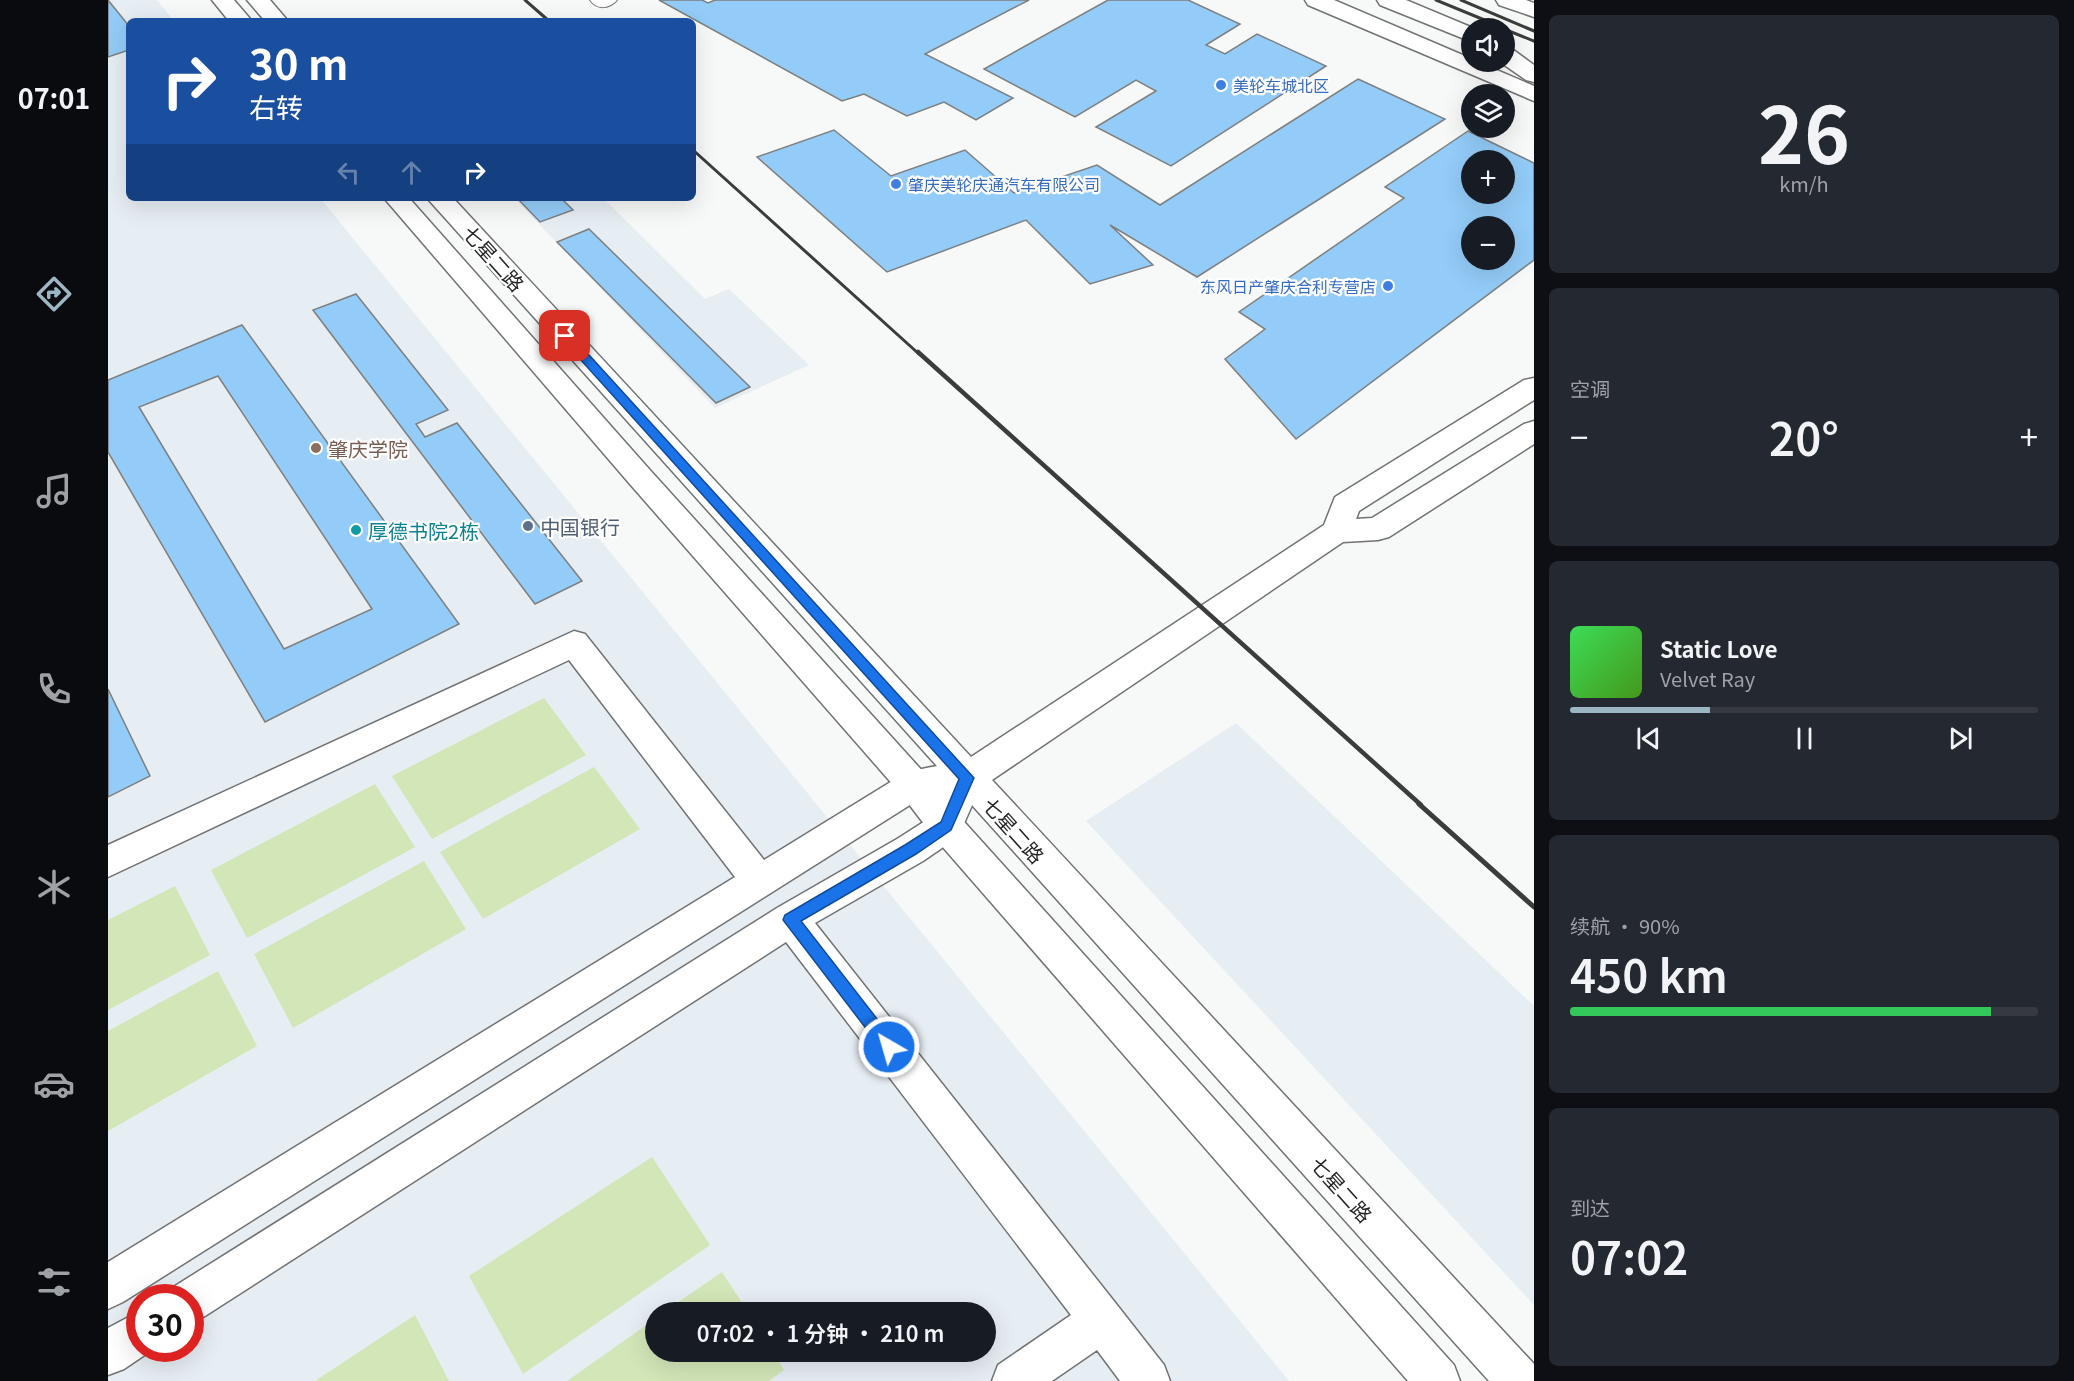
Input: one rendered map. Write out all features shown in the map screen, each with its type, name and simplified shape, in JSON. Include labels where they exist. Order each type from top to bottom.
[{"type":"main road","points":[[223,0],[238,18]]},
{"type":"main road","points":[[258,0],[275,18]]},
{"type":"main road","points":[[1316,0],[1534,94]]},
{"type":"main road","points":[[1388,0],[1461,31]]},
{"type":"main road","points":[[1507,0],[1534,11]]},
{"type":"main road","points":[[1515,56],[1534,64]]},
{"type":"main road","points":[[1515,60],[1534,75]]},
{"type":"main road","name":"七星二路","points":[[399,201],[646,485],[914,785],[946,826],[1438,1381]]},
{"type":"main road","name":"七星二路","points":[[442,201],[1519,1381]]},
{"type":"main road","points":[[1337,531],[1346,505],[1534,387]]},
{"type":"main road","points":[[108,1287],[914,785],[967,778],[1337,531],[1378,529],[1534,431]]},
{"type":"main road","points":[[108,862],[574,643],[759,880]]},
{"type":"main road","points":[[204,1292],[790,920],[910,850],[946,826],[967,778]]},
{"type":"main road","points":[[790,920],[1148,1381]]},
{"type":"main road","points":[[1014,1381],[1102,1320]]},
{"type":"main road","points":[[108,1353],[126,1342]]},
{"type":"lane","points":[[596,0],[600,4],[611,0]]},
{"type":"shaded area","name":"肇庆学院","points":[[108,0],[157,0],[172,18],[126,18],[126,201],[322,201],[1289,1381],[108,1381]]},
{"type":"shaded area","points":[[517,201],[606,201],[705,299],[729,289],[809,365],[715,408]]},
{"type":"shaded area","points":[[1236,723],[1534,1006],[1534,1305],[1086,821]]},
{"type":"green space","points":[[544,698],[586,755],[432,839],[392,776]]},
{"type":"green space","points":[[594,767],[640,829],[483,919],[440,852]]},
{"type":"green space","points":[[375,784],[415,847],[247,938],[211,870]]},
{"type":"green space","points":[[424,861],[466,929],[293,1028],[254,954]]},
{"type":"green space","points":[[175,886],[210,955],[108,1010],[108,920]]},
{"type":"green space","points":[[218,971],[257,1046],[108,1131],[108,1031]]},
{"type":"green space","points":[[652,1157],[710,1245],[523,1374],[469,1276]]},
{"type":"green space","points":[[722,1272],[742,1302],[678,1302]]},
{"type":"green space","points":[[415,1315],[449,1381],[315,1381]]},
{"type":"green space","points":[[645,1326],[645,1362],[779,1362],[784,1370],[769,1381],[567,1381]]},
{"type":"building","points":[[108,0],[126,22],[126,51],[108,57]]},
{"type":"building","points":[[659,0],[702,0],[708,3],[715,0],[1029,0],[925,54],[1013,98],[976,120],[944,102],[907,116],[864,94],[842,101],[696,20],[696,18],[692,18]]},
{"type":"building","name":"美轮车城北区","points":[[1108,0],[1188,0],[1240,24],[1206,45],[1225,54],[1257,34],[1326,66],[1171,166],[1096,127],[1156,91],[1136,80],[1075,117],[984,69]]},
{"type":"building","name":"肇庆美轮庆通汽车有限公司","points":[[1358,79],[1445,119],[1197,277],[1110,225],[1153,265],[1090,284],[1026,220],[887,272],[757,157],[834,130],[891,176],[965,150],[1014,193],[1097,165],[1160,205]]},
{"type":"building","name":"东风日产肇庆合利专营店","points":[[1461,136],[1461,138],[1482,138],[1507,150],[1461,150],[1461,204],[1515,204],[1515,154],[1534,163],[1534,260],[1296,439],[1225,359],[1265,329],[1239,312],[1404,198],[1385,187]]},
{"type":"building","points":[[520,201],[564,201],[573,210],[540,222]]},
{"type":"building","points":[[589,229],[750,387],[716,403],[557,242]]},
{"type":"building","points":[[356,294],[448,410],[416,424],[425,437],[457,423],[582,581],[535,604],[313,310]]},
{"type":"building","name":"厚德书院2栋","points":[[242,325],[459,624],[265,722],[108,452],[108,380]],"holes":[[[218,376],[372,609],[284,649],[139,407]]]},
{"type":"building","points":[[108,689],[150,776],[108,797]]},
{"type":"railway","points":[[525,0],[546,18]]},
{"type":"railway","points":[[1436,0],[1480,18]]},
{"type":"railway","points":[[1461,0],[1534,31]]},
{"type":"railway","points":[[1515,33],[1534,41]]},
{"type":"railway","points":[[696,153],[919,354]]},
{"type":"railway","points":[[918,352],[1421,805]]},
{"type":"railway","points":[[1419,804],[1534,907]]},
{"type":"place","name":"美轮车城北区","points":[[1221,85]]},
{"type":"place","name":"肇庆美轮庆通汽车有限公司","points":[[896,184]]},
{"type":"place","name":"东风日产肇庆合利专营店","points":[[1388,286]]},
{"type":"place","name":"肇庆学院","points":[[316,448]]},
{"type":"place","name":"中国银行","points":[[528,526]]},
{"type":"place","name":"厚德书院2栋","points":[[356,530]]},
{"type":"route","points":[[565,336],[967,778],[946,826],[910,850],[790,920],[889,1047]]}]
